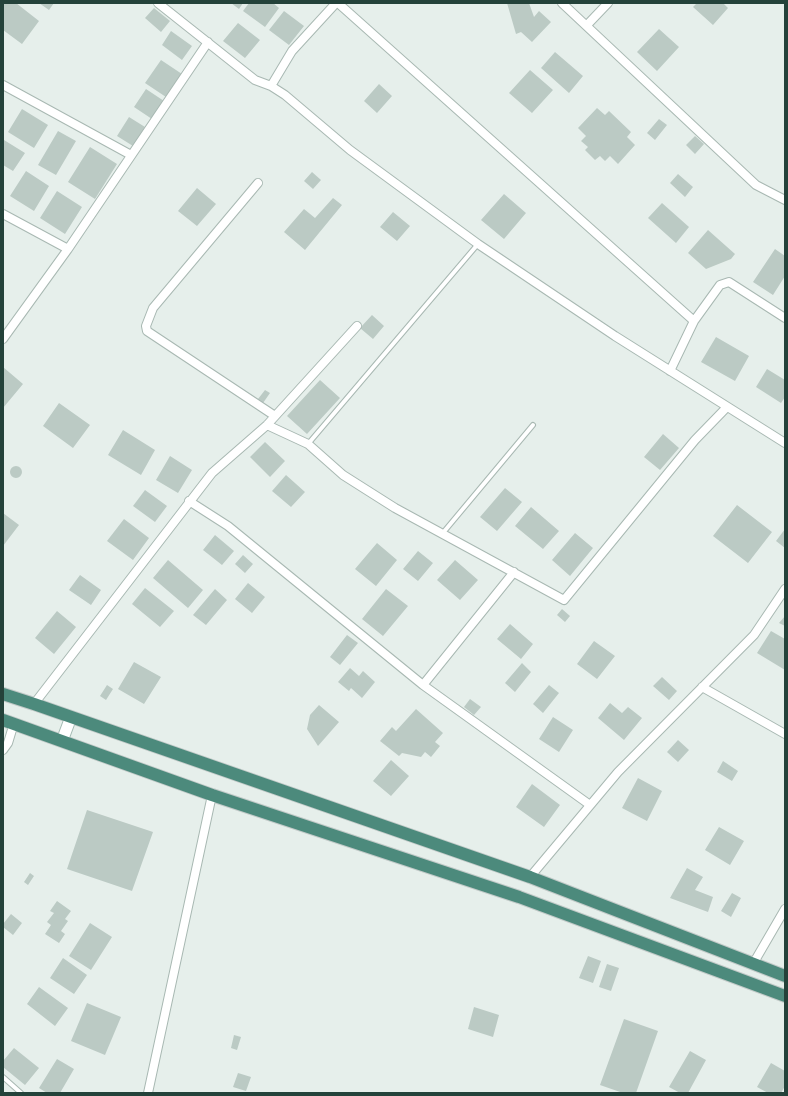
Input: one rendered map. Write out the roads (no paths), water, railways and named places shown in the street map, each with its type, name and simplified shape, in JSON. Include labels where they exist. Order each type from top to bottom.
[{"type":"highway","points":[[3,694],[530,877],[785,976]]},
{"type":"highway","points":[[8,722],[212,795],[519,897],[785,996]]},
{"type":"main road","points":[[62,741],[71,717]]},
{"type":"street","points":[[158,3],[255,80],[271,86],[326,128],[350,150],[478,244],[727,407],[785,443]]},
{"type":"street","points":[[271,86],[292,51],[337,3],[694,321]]},
{"type":"street","points":[[562,3],[587,24],[756,185],[785,200]]},
{"type":"street","points":[[587,24],[608,3]]},
{"type":"street","points":[[5,341],[208,42]]},
{"type":"street","points":[[3,85],[131,155]]},
{"type":"street","points":[[258,183],[153,308],[146,326],[147,331],[274,416]]},
{"type":"street","points":[[3,214],[68,249]]},
{"type":"street","points":[[670,370],[694,321],[720,285],[729,282],[785,318]]},
{"type":"street","points":[[34,704],[212,473],[267,425],[357,326]]},
{"type":"street","points":[[267,425],[308,444],[343,474],[395,508],[564,600],[695,440],[727,407]]},
{"type":"street","points":[[189,501],[228,526],[423,685],[590,805]]},
{"type":"street","points":[[423,685],[514,572]]},
{"type":"street","points":[[530,877],[618,772],[754,635],[785,589]]},
{"type":"street","points":[[702,687],[785,734]]},
{"type":"street","points":[[3,750],[8,743],[8,722]]},
{"type":"street","points":[[148,1093],[212,795]]},
{"type":"street","points":[[752,964],[785,909]]},
{"type":"lane","points":[[308,444],[478,244]]},
{"type":"lane","points":[[442,534],[533,425]]},
{"type":"lane","points":[[3,1077],[21,1093]]}]
